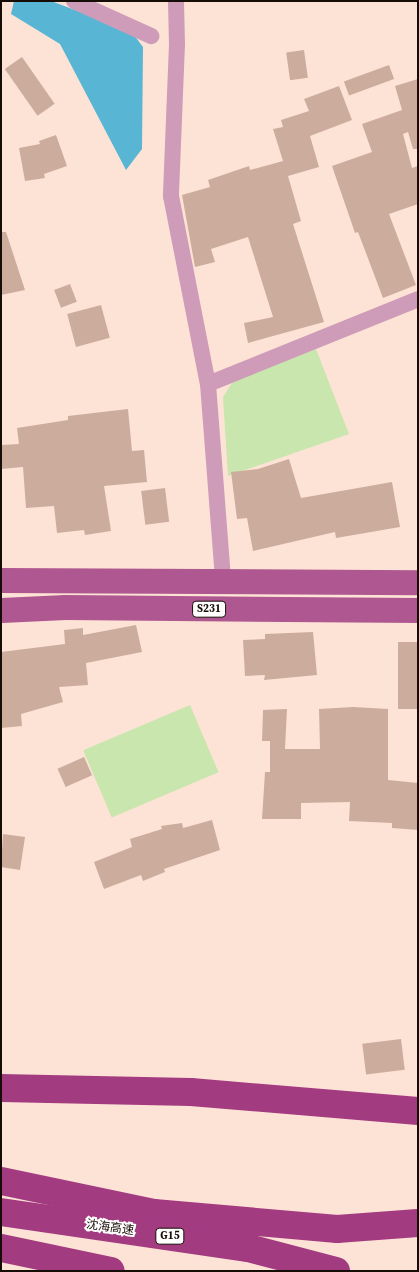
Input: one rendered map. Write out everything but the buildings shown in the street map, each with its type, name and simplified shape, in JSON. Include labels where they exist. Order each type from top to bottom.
[{"type":"highway","points":[[1,1088],[191,1092],[418,1111]]},
{"type":"highway","points":[[1,1181],[154,1213],[337,1229],[418,1223]]},
{"type":"highway","name":"沈海高速","points":[[1,1212],[248,1248],[336,1271]]},
{"type":"highway","points":[[1,1248],[111,1271]]},
{"type":"main road","points":[[1,580],[418,582]]},
{"type":"main road","name":"S231","points":[[1,610],[65,607],[418,610]]},
{"type":"street","points":[[74,1],[151,36]]},
{"type":"street","points":[[176,1],[177,44],[170,196],[208,384],[223,580]]},
{"type":"street","points":[[208,384],[418,299]]},
{"type":"green space","points":[[316,349],[349,434],[228,476],[223,397],[233,381]]},
{"type":"green space","points":[[190,705],[219,772],[112,818],[83,750]]},
{"type":"water","points":[[14,1],[51,1],[131,31],[143,47],[142,149],[126,170],[60,44],[11,14]]}]
